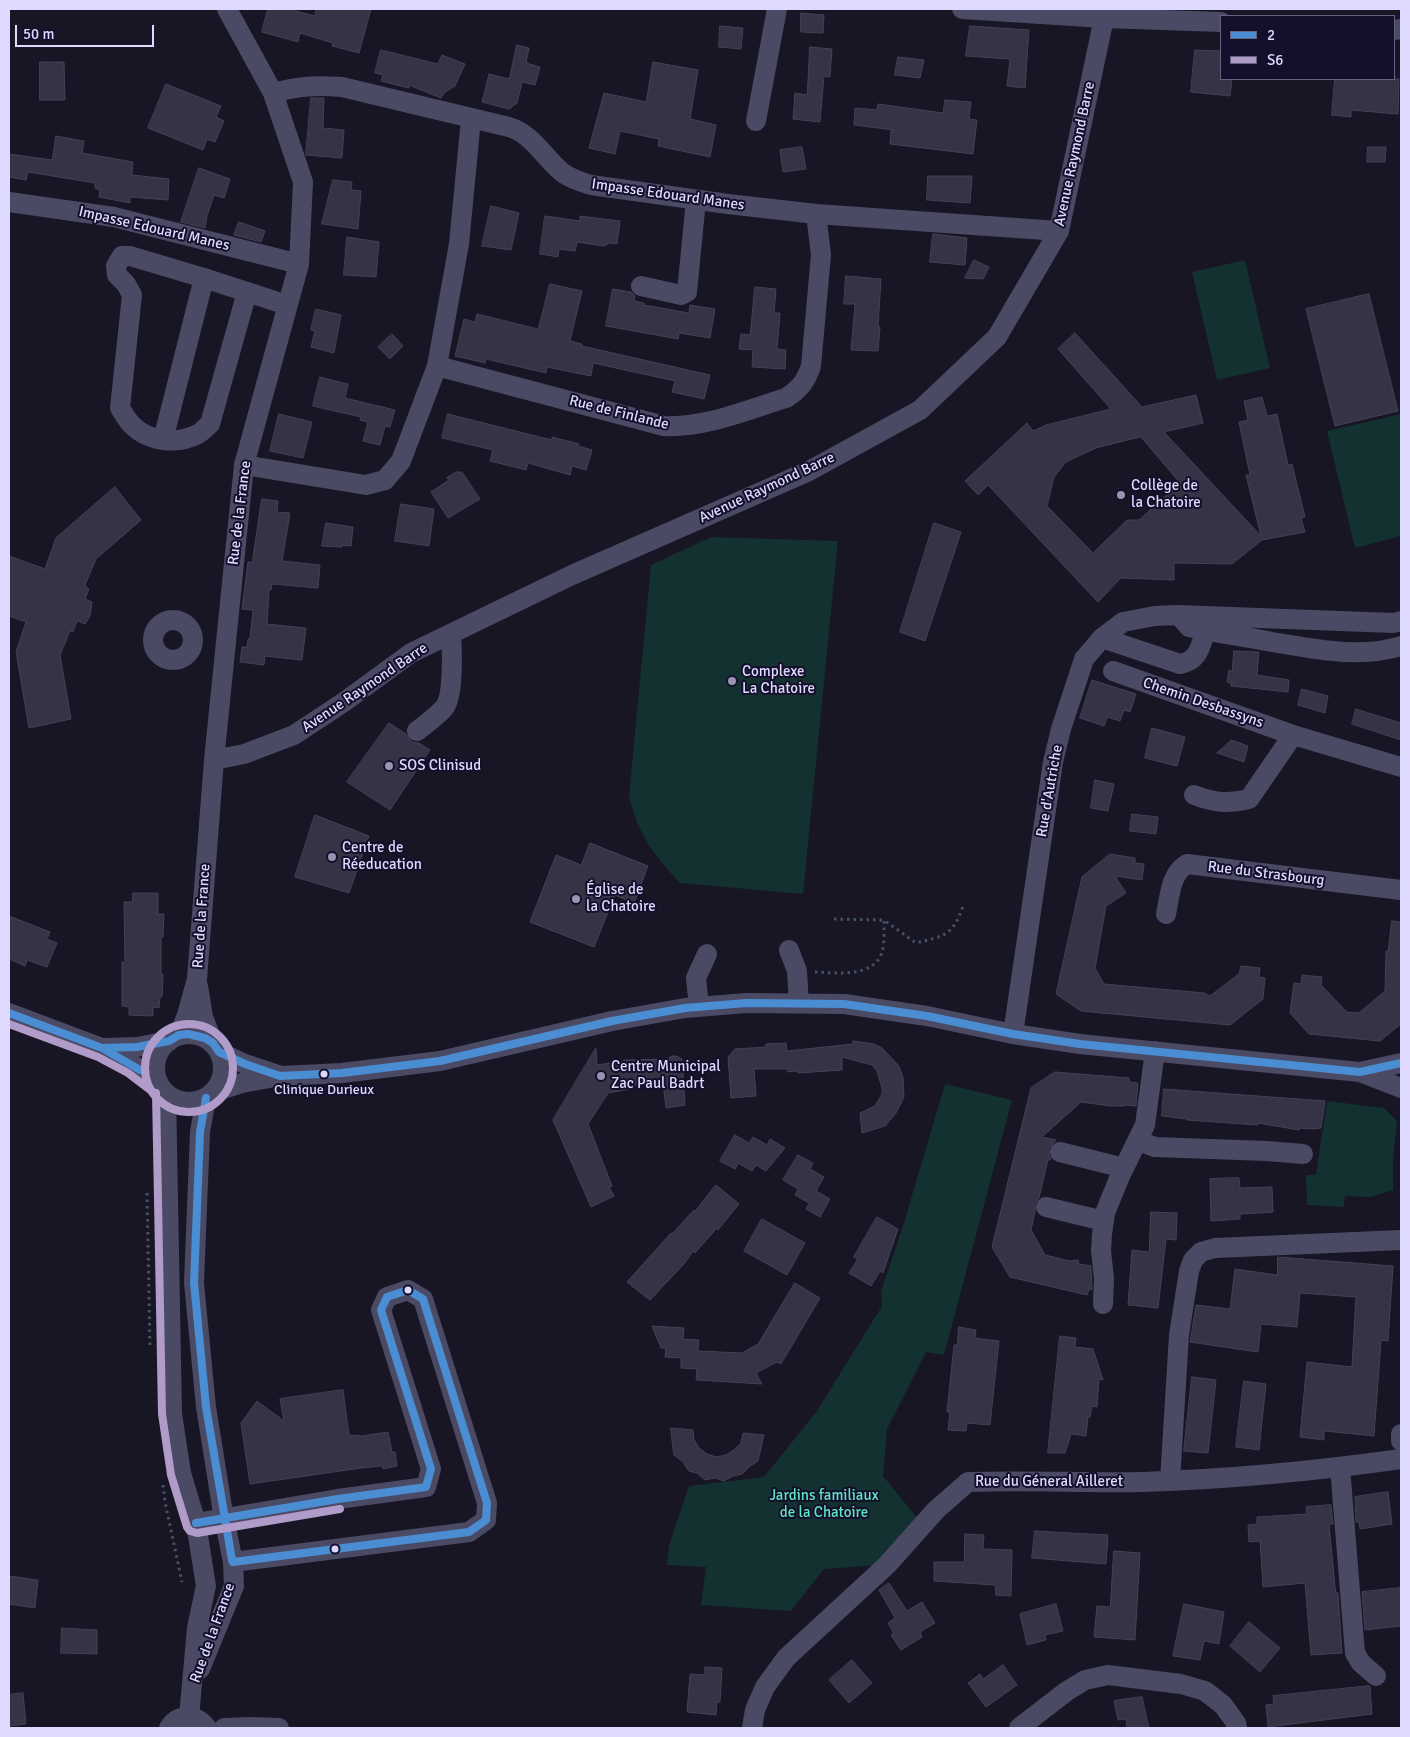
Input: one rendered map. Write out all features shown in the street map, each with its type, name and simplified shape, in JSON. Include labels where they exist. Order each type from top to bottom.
[{"type":"street","name":"Rue de la France","points":[[174,1038],[187,1015],[197,979],[214,760],[244,465],[298,264],[303,182],[273,93],[227,9]]},
{"type":"street","points":[[756,121],[777,9]]},
{"type":"street","points":[[962,9],[1104,18],[1220,22]]},
{"type":"street","name":"Avenue Raymond Barre","points":[[214,760],[244,754],[294,735],[411,654],[572,575],[808,471],[920,410],[998,337],[1059,231],[1104,18]]},
{"type":"street","name":"Impasse Edouard Manes","points":[[273,93],[295,87],[316,85],[342,87],[518,129],[562,172],[576,181],[592,185],[696,200],[816,214],[1059,231]]},
{"type":"street","points":[[244,465],[366,485],[385,480],[401,461],[437,366],[459,244],[471,119]]},
{"type":"street","points":[[641,286],[681,295],[687,292],[696,200]]},
{"type":"street","name":"Impasse Edouard Manes","points":[[9,202],[114,217],[298,264]]},
{"type":"street","name":"Rue de Finlande","points":[[437,366],[664,426],[682,427],[701,424],[786,398],[798,390],[807,379],[812,366],[821,255],[816,214]]},
{"type":"street","points":[[247,292],[210,424],[198,434],[178,440],[163,440],[150,437],[132,425],[120,408],[132,295],[126,284],[117,275],[116,266],[122,256],[130,256],[204,278],[287,305]]},
{"type":"street","points":[[163,440],[204,278]]},
{"type":"street","points":[[1178,615],[1189,627],[1327,651],[1360,653],[1401,646]]},
{"type":"street","name":"Rue d'Autriche","points":[[1013,1034],[1053,762],[1084,658],[1102,638],[1123,622],[1155,616],[1178,615],[1394,623],[1401,620]]},
{"type":"street","points":[[1102,638],[1180,664],[1190,662],[1196,655],[1206,630]]},
{"type":"street","points":[[417,731],[446,707],[453,657],[451,634]]},
{"type":"street","points":[[193,648],[224,660]]},
{"type":"street","name":"Chemin Desbassyns","points":[[1113,671],[1293,735],[1401,767]]},
{"type":"street","points":[[1194,795],[1212,801],[1230,803],[1249,799],[1293,735]]},
{"type":"street","name":"Rue du Strasbourg","points":[[1166,914],[1175,875],[1180,868],[1187,864],[1401,890]]},
{"type":"street","points":[[789,950],[797,971],[798,1004]]},
{"type":"street","points":[[699,1006],[696,978],[707,954]]},
{"type":"street","name":"Rue de la France","points":[[197,979],[203,1016],[216,1047]]},
{"type":"street","points":[[9,1013],[102,1048],[133,1065],[175,1099],[185,1102],[196,1102],[242,1083],[280,1076],[342,1073],[440,1061],[612,1021],[699,1006],[746,1003],[854,1005],[926,1016],[1013,1034],[1080,1044],[1360,1072],[1401,1088]]},
{"type":"street","points":[[102,1048],[137,1047],[188,1034],[197,1035],[245,1064],[280,1076]]},
{"type":"street","points":[[162,1089],[156,1075],[157,1056],[174,1038]]},
{"type":"street","points":[[210,1095],[220,1083],[224,1073],[223,1062],[216,1047]]},
{"type":"street","points":[[1103,1304],[1104,1279],[1101,1251],[1105,1213],[1145,1125],[1155,1051]]},
{"type":"street","points":[[1360,1072],[1401,1062]]},
{"type":"street","name":"Rue de la France","points":[[162,1089],[172,1414],[181,1473],[196,1523],[206,1586],[197,1628],[189,1717]]},
{"type":"street","name":"Rue de la France","points":[[191,1692],[234,1586],[233,1562],[206,1407],[194,1283],[200,1132],[210,1095]]},
{"type":"street","points":[[1138,1141],[1155,1146],[1303,1154]]},
{"type":"street","points":[[1060,1152],[1124,1168]]},
{"type":"street","points":[[1046,1207],[1104,1220]]},
{"type":"street","points":[[1170,1481],[1179,1335],[1189,1271],[1193,1260],[1201,1252],[1215,1248],[1401,1240]]},
{"type":"street","points":[[196,1523],[338,1499],[426,1487],[431,1468],[381,1310],[388,1297],[408,1290],[423,1299],[487,1503],[486,1520],[469,1532],[233,1562]]},
{"type":"street","points":[[1401,1434],[1401,1441]]},
{"type":"street","name":"Rue du Géneral Ailleret","points":[[752,1728],[755,1710],[765,1687],[786,1658],[887,1565],[936,1510],[968,1482],[1170,1481],[1340,1468],[1401,1459]]},
{"type":"street","points":[[1340,1468],[1355,1653],[1360,1663],[1376,1676]]},
{"type":"street","points":[[1020,1728],[1067,1691],[1085,1680],[1108,1675],[1181,1684],[1205,1691],[1222,1705],[1237,1726]]},
{"type":"street","points":[[169,1728],[177,1720],[189,1717],[199,1720],[206,1728]]},
{"type":"street","points":[[224,1728],[279,1728]]},
{"type":"path","points":[[834,919],[884,920],[916,943],[942,936],[957,923],[962,906]]},
{"type":"path","points":[[797,971],[842,973],[864,970],[877,963],[882,950],[884,920]]},
{"type":"green space","points":[[1245,260],[1270,368],[1217,380],[1192,272]]},
{"type":"green space","points":[[1401,414],[1401,536],[1355,548],[1327,431]]},
{"type":"green space","name":"Complexe La Chatoire","points":[[711,537],[838,541],[803,894],[680,883],[654,853],[642,833],[629,796],[651,565]]},
{"type":"green space","name":"Jardins familiaux de la Chatoire","points":[[945,1084],[1012,1100],[944,1355],[926,1352],[887,1429],[883,1476],[919,1520],[880,1565],[824,1569],[791,1611],[701,1605],[706,1567],[667,1565],[669,1545],[689,1486],[764,1477],[817,1411],[882,1306],[881,1291],[903,1226]]},
{"type":"green space","points":[[1327,1101],[1384,1108],[1397,1121],[1393,1160],[1393,1190],[1371,1197],[1345,1196],[1344,1207],[1307,1205],[1306,1175],[1316,1175]]},
{"type":"building","points":[[268,9],[288,9],[315,16],[316,9],[371,9],[359,53],[332,46],[333,43],[300,33],[298,42],[262,32]]},
{"type":"building","points":[[801,13],[824,15],[823,33],[801,32]]},
{"type":"building","points":[[720,26],[743,28],[741,49],[719,47]]},
{"type":"building","points":[[970,26],[1029,30],[1025,88],[1007,86],[1010,59],[966,56]]},
{"type":"building","points":[[517,45],[529,48],[526,63],[540,67],[535,85],[522,82],[517,103],[509,109],[482,102],[489,74],[509,79]]},
{"type":"building","points":[[810,47],[832,49],[830,77],[824,76],[820,122],[793,119],[795,93],[807,95]]},
{"type":"building","points":[[381,50],[438,64],[442,55],[465,64],[455,86],[444,93],[441,98],[409,85],[409,88],[381,81],[383,75],[375,73]]},
{"type":"building","points":[[1195,50],[1220,51],[1220,80],[1232,80],[1230,96],[1191,92]]},
{"type":"building","points":[[898,57],[924,60],[920,78],[895,75]]},
{"type":"building","points":[[40,62],[64,62],[65,100],[40,100]]},
{"type":"building","points":[[653,62],[698,70],[690,119],[716,125],[710,157],[658,146],[659,139],[620,131],[615,154],[589,148],[604,93],[646,102]]},
{"type":"building","points":[[1399,79],[1398,114],[1351,110],[1351,117],[1332,115],[1335,80]]},
{"type":"building","points":[[166,84],[221,106],[216,117],[224,121],[215,142],[207,139],[203,150],[148,128]]},
{"type":"building","points":[[311,98],[324,98],[323,128],[344,130],[342,158],[306,155]]},
{"type":"building","points":[[945,100],[971,102],[969,119],[977,120],[973,154],[890,144],[891,131],[894,130],[854,125],[855,108],[877,110],[878,104],[943,113]]},
{"type":"building","points":[[56,136],[84,141],[82,153],[133,162],[132,175],[169,179],[168,200],[130,197],[130,203],[99,197],[100,190],[95,188],[95,183],[28,172],[26,180],[9,177],[9,154],[52,160]]},
{"type":"building","points":[[802,147],[806,169],[783,172],[780,150]]},
{"type":"building","points":[[1368,147],[1386,147],[1385,162],[1367,162]]},
{"type":"building","points":[[199,168],[230,179],[224,198],[214,195],[205,228],[181,222]]},
{"type":"building","points":[[928,176],[972,176],[970,203],[927,200]]},
{"type":"building","points":[[333,180],[352,182],[351,190],[361,191],[358,229],[322,224]]},
{"type":"building","points":[[491,206],[519,213],[511,250],[482,246]]},
{"type":"building","points":[[545,216],[580,221],[580,216],[620,221],[617,244],[609,243],[604,246],[577,242],[575,251],[559,249],[558,257],[540,254]]},
{"type":"building","points":[[239,222],[265,231],[261,242],[234,235]]},
{"type":"building","points":[[933,234],[967,238],[965,265],[930,262]]},
{"type":"building","points":[[347,237],[379,242],[376,277],[344,275]]},
{"type":"building","points":[[974,260],[989,267],[983,279],[965,278]]},
{"type":"building","points":[[846,276],[881,279],[878,351],[851,350],[855,304],[844,304]]},
{"type":"building","points":[[550,284],[582,291],[570,341],[582,344],[582,346],[710,375],[704,399],[672,392],[675,381],[593,363],[591,376],[547,367],[546,373],[486,359],[485,363],[455,356],[464,319],[475,322],[477,314],[538,329]]},
{"type":"building","points":[[755,287],[776,289],[774,313],[780,313],[777,349],[786,350],[785,369],[752,367],[753,350],[739,349],[741,334],[750,335]]},
{"type":"building","points":[[613,289],[631,292],[635,296],[634,301],[644,303],[644,305],[689,313],[690,305],[715,309],[710,338],[679,333],[678,339],[606,326]]},
{"type":"building","points":[[1369,294],[1398,411],[1335,426],[1306,309]]},
{"type":"building","points":[[316,309],[341,315],[334,353],[311,347],[315,331],[311,330]]},
{"type":"building","points":[[1075,333],[1142,407],[1196,395],[1203,423],[1164,432],[1261,536],[1246,475],[1250,475],[1239,422],[1248,420],[1244,401],[1262,397],[1267,416],[1277,414],[1288,465],[1292,464],[1305,517],[1301,518],[1305,532],[1262,540],[1232,564],[1174,563],[1174,580],[1121,578],[1098,602],[988,485],[978,495],[965,481],[1027,423],[1033,431],[1046,425],[1111,409],[1058,349]],"holes":[[[1141,437],[1180,483],[1139,520],[1127,520],[1093,553],[1047,506],[1054,477],[1066,462],[1096,448]]]},
{"type":"building","points":[[392,334],[403,346],[390,359],[378,347]]},
{"type":"building","points":[[320,377],[348,384],[345,398],[395,410],[390,427],[385,426],[380,445],[363,441],[368,422],[360,420],[361,417],[313,406]]},
{"type":"building","points":[[279,414],[312,422],[303,458],[270,451]]},
{"type":"building","points":[[448,414],[552,440],[552,437],[579,444],[578,446],[592,450],[586,470],[572,466],[570,475],[528,463],[526,470],[490,461],[493,450],[442,438]]},
{"type":"building","points":[[456,472],[462,472],[480,499],[448,518],[431,492],[449,480],[447,478]]},
{"type":"building","points":[[115,487],[141,520],[96,559],[85,585],[89,589],[85,599],[92,602],[90,616],[85,624],[77,621],[73,632],[70,631],[60,655],[71,719],[29,728],[16,652],[26,622],[9,616],[9,556],[45,569],[56,538]]},
{"type":"building","points":[[262,499],[278,501],[277,512],[290,513],[282,561],[320,565],[318,588],[272,584],[271,590],[269,590],[267,624],[306,628],[302,660],[265,656],[264,665],[240,662],[242,647],[247,647],[248,639],[250,639],[253,610],[242,609],[248,562],[252,562]]},
{"type":"building","points":[[401,504],[434,509],[429,546],[395,541]]},
{"type":"building","points":[[326,523],[353,527],[351,546],[322,546]]},
{"type":"building","points":[[934,523],[961,532],[925,641],[900,632]]},
{"type":"building","points":[[1234,651],[1259,652],[1257,675],[1289,680],[1288,692],[1231,686],[1231,683],[1227,682],[1229,670],[1232,671]]},
{"type":"building","points":[[1092,680],[1136,694],[1130,712],[1124,710],[1120,721],[1107,717],[1104,726],[1080,718]]},
{"type":"building","points":[[1302,689],[1328,696],[1325,713],[1298,705]]},
{"type":"building","points":[[1356,709],[1401,723],[1401,740],[1352,724]]},
{"type":"building","name":"SOS Clinisud","points":[[389,723],[406,734],[412,742],[419,743],[430,750],[390,810],[347,782]]},
{"type":"building","points":[[1152,728],[1185,737],[1177,766],[1145,758]]},
{"type":"building","points":[[1232,740],[1248,746],[1244,762],[1217,753]]},
{"type":"building","points":[[1095,780],[1114,784],[1108,811],[1091,808]]},
{"type":"building","points":[[1132,814],[1158,817],[1156,834],[1130,831]]},
{"type":"building","name":"Centre de Réeducation","points":[[315,815],[369,836],[349,893],[295,877]]},
{"type":"building","name":"Église de la Chatoire","points":[[590,843],[648,866],[634,903],[615,895],[594,947],[530,922],[556,855],[581,865]]},
{"type":"building","points":[[1110,854],[1135,858],[1135,863],[1144,864],[1142,880],[1115,876],[1126,893],[1106,906],[1095,968],[1104,984],[1204,993],[1210,996],[1239,974],[1241,966],[1260,968],[1259,977],[1265,978],[1263,999],[1230,1025],[1081,1011],[1056,994],[1082,877]]},
{"type":"building","points":[[133,893],[158,893],[158,914],[164,914],[163,937],[161,937],[162,997],[160,997],[159,1008],[153,1007],[153,1016],[129,1015],[129,1007],[122,1006],[122,962],[125,962],[124,902],[132,902]]},
{"type":"building","points":[[9,916],[50,932],[47,939],[57,943],[47,967],[27,960],[25,966],[9,959]]},
{"type":"building","points":[[1392,921],[1401,922],[1401,1024],[1380,1041],[1309,1034],[1290,1013],[1294,983],[1301,984],[1302,975],[1322,977],[1321,985],[1347,1012],[1359,1013],[1385,991],[1386,951],[1388,951]]},
{"type":"building","points":[[853,1041],[874,1044],[882,1048],[899,1066],[903,1078],[904,1097],[896,1113],[885,1126],[862,1133],[860,1113],[875,1106],[882,1094],[882,1088],[877,1071],[872,1065],[842,1057],[842,1070],[799,1073],[796,1071],[788,1072],[788,1069],[754,1069],[756,1096],[731,1098],[728,1057],[735,1049],[766,1047],[766,1044],[786,1043],[787,1051],[853,1044]]},
{"type":"building","points":[[596,1048],[597,1065],[624,1060],[668,1059],[671,1056],[682,1059],[685,1105],[666,1108],[663,1082],[629,1086],[630,1089],[608,1093],[588,1124],[612,1186],[609,1187],[614,1196],[591,1207],[553,1120]]},
{"type":"building","points":[[1055,1072],[1129,1078],[1129,1082],[1138,1083],[1136,1106],[1111,1106],[1081,1102],[1042,1137],[1056,1140],[1049,1149],[1051,1159],[1048,1160],[1039,1198],[1035,1204],[1031,1230],[1045,1255],[1070,1261],[1078,1260],[1079,1264],[1091,1266],[1092,1290],[1089,1289],[1087,1295],[1010,1277],[992,1247],[1031,1088]]},
{"type":"building","points":[[1164,1089],[1325,1101],[1321,1128],[1299,1128],[1299,1130],[1258,1123],[1258,1125],[1187,1120],[1162,1116]]},
{"type":"building","points":[[735,1135],[749,1143],[753,1137],[767,1145],[770,1139],[785,1148],[766,1171],[756,1165],[752,1171],[738,1163],[735,1169],[720,1161]]},
{"type":"building","points":[[798,1155],[813,1163],[810,1169],[824,1177],[816,1191],[830,1199],[820,1217],[806,1209],[809,1203],[795,1195],[798,1189],[783,1180]]},
{"type":"building","points":[[1239,1178],[1240,1188],[1272,1187],[1273,1212],[1240,1214],[1240,1219],[1211,1221],[1210,1179]]},
{"type":"building","points":[[716,1185],[739,1204],[718,1230],[717,1228],[695,1253],[693,1251],[684,1264],[650,1300],[627,1282],[671,1233],[695,1211]]},
{"type":"building","points":[[1151,1212],[1177,1213],[1176,1240],[1166,1239],[1158,1308],[1128,1305],[1132,1250],[1149,1252]]},
{"type":"building","points":[[877,1217],[898,1229],[883,1273],[880,1271],[871,1286],[849,1273],[858,1259],[854,1257]]},
{"type":"building","points":[[762,1219],[805,1243],[787,1275],[744,1251]]},
{"type":"building","points":[[1278,1257],[1393,1266],[1388,1341],[1381,1340],[1374,1436],[1324,1431],[1324,1440],[1300,1437],[1307,1362],[1352,1367],[1356,1297],[1300,1293],[1297,1327],[1261,1324],[1258,1352],[1190,1342],[1196,1305],[1230,1309],[1235,1269],[1277,1275]]},
{"type":"building","points":[[795,1283],[820,1298],[781,1364],[777,1362],[756,1373],[762,1384],[696,1380],[697,1369],[681,1368],[681,1358],[665,1357],[666,1348],[661,1348],[652,1326],[684,1328],[683,1339],[699,1340],[698,1351],[742,1353],[758,1344]]},
{"type":"building","points":[[959,1327],[976,1330],[975,1338],[999,1341],[990,1425],[967,1423],[966,1431],[948,1430],[950,1412],[947,1412],[954,1345],[957,1345]]},
{"type":"building","points":[[1060,1336],[1076,1338],[1075,1347],[1093,1349],[1103,1380],[1099,1379],[1097,1407],[1092,1406],[1090,1417],[1088,1417],[1086,1436],[1071,1434],[1065,1453],[1048,1453]]},
{"type":"building","points":[[1192,1377],[1216,1380],[1208,1453],[1184,1451]]},
{"type":"building","points":[[1244,1381],[1266,1384],[1259,1450],[1236,1447]]},
{"type":"building","points":[[343,1390],[349,1435],[362,1436],[388,1432],[392,1452],[395,1452],[397,1466],[383,1469],[382,1466],[361,1468],[250,1484],[241,1423],[257,1401],[284,1421],[280,1399]]},
{"type":"building","points":[[671,1428],[693,1430],[694,1440],[699,1448],[707,1454],[716,1457],[726,1455],[734,1450],[741,1443],[743,1433],[764,1435],[758,1461],[742,1474],[724,1481],[715,1478],[705,1480],[697,1473],[689,1471],[683,1462],[674,1455]]},
{"type":"building","points":[[1388,1492],[1392,1524],[1360,1529],[1359,1522],[1356,1522],[1355,1497]]},
{"type":"building","points":[[1331,1505],[1333,1524],[1329,1524],[1335,1587],[1336,1593],[1338,1593],[1342,1653],[1311,1655],[1305,1583],[1263,1587],[1260,1541],[1249,1542],[1248,1525],[1257,1524],[1257,1517],[1307,1514],[1306,1507]]},
{"type":"building","points":[[1035,1531],[1108,1535],[1106,1564],[1032,1558]]},
{"type":"building","points":[[965,1534],[984,1535],[983,1549],[1012,1550],[1011,1596],[996,1595],[995,1585],[934,1581],[934,1562],[964,1562]]},
{"type":"building","points":[[1114,1551],[1140,1553],[1135,1640],[1094,1637],[1097,1606],[1110,1607]]},
{"type":"building","points":[[9,1576],[38,1580],[35,1608],[9,1604]]},
{"type":"building","points":[[889,1583],[907,1611],[922,1602],[935,1623],[920,1632],[922,1637],[901,1650],[891,1635],[894,1633],[888,1623],[895,1618],[879,1590]]},
{"type":"building","points":[[1400,1588],[1401,1626],[1365,1630],[1362,1592]]},
{"type":"building","points":[[1056,1604],[1063,1631],[1045,1635],[1046,1640],[1027,1645],[1020,1614]]},
{"type":"building","points":[[1184,1604],[1224,1612],[1219,1644],[1204,1641],[1200,1660],[1173,1656]]},
{"type":"building","points":[[1249,1622],[1280,1648],[1260,1672],[1230,1646]]},
{"type":"building","points":[[62,1628],[97,1630],[97,1654],[61,1653]]},
{"type":"building","points":[[852,1660],[872,1683],[849,1703],[829,1680]]},
{"type":"building","points":[[1003,1665],[1017,1685],[986,1707],[968,1683],[980,1674],[983,1679]]},
{"type":"building","points":[[705,1667],[722,1668],[720,1702],[717,1702],[716,1715],[687,1712],[690,1674],[705,1675]]},
{"type":"building","points":[[1370,1686],[1372,1714],[1268,1727],[1266,1705],[1274,1704],[1273,1696]]},
{"type":"building","points":[[23,1693],[26,1724],[9,1726],[9,1695]]},
{"type":"building","points":[[1142,1697],[1149,1728],[1127,1728],[1126,1719],[1118,1720],[1114,1701]]},
{"type":"transit line","name":"2","points":[[102,1048],[137,1047],[169,1041],[179,1035],[188,1034],[205,1038],[213,1043],[219,1052],[245,1064],[280,1076],[342,1073],[440,1061],[612,1021],[685,1008],[746,1003],[844,1004],[927,1016],[1013,1034],[1080,1044],[1360,1072],[1401,1063]]},
{"type":"transit line","name":"2","points":[[9,1013],[102,1048],[140,1070]]},
{"type":"transit line","name":"S6","points":[[9,1024],[98,1057],[128,1073],[153,1092]]},
{"type":"transit line","name":"S6","points":[[189,1024],[206,1027],[220,1037],[230,1051],[233,1068],[230,1085],[220,1099],[206,1109],[189,1112],[172,1109],[158,1099],[148,1085],[145,1068],[148,1051],[158,1037],[172,1027],[189,1024]]},
{"type":"transit line","name":"S6","points":[[156,1093],[162,1414],[171,1475],[187,1527],[190,1531],[197,1533],[340,1509]]},
{"type":"transit line","name":"2","points":[[206,1098],[200,1132],[194,1283],[206,1407],[232,1560]]},
{"type":"transit line","name":"2","points":[[196,1523],[338,1499],[426,1487],[431,1469],[381,1310],[387,1297],[408,1290],[423,1299],[487,1503],[486,1520],[469,1532],[233,1562]]},
{"type":"place","name":"Collège de la Chatoire","points":[[1121,495]]},
{"type":"place","name":"Complexe La Chatoire","points":[[732,681]]},
{"type":"place","name":"SOS Clinisud","points":[[389,766]]},
{"type":"place","name":"Centre de Réeducation","points":[[332,857]]},
{"type":"place","name":"Église de la Chatoire","points":[[576,899]]},
{"type":"place","name":"Clinique Durieux","points":[[324,1074]]},
{"type":"place","name":"Centre Municipal Zac Paul Badrt","points":[[601,1076]]}]
